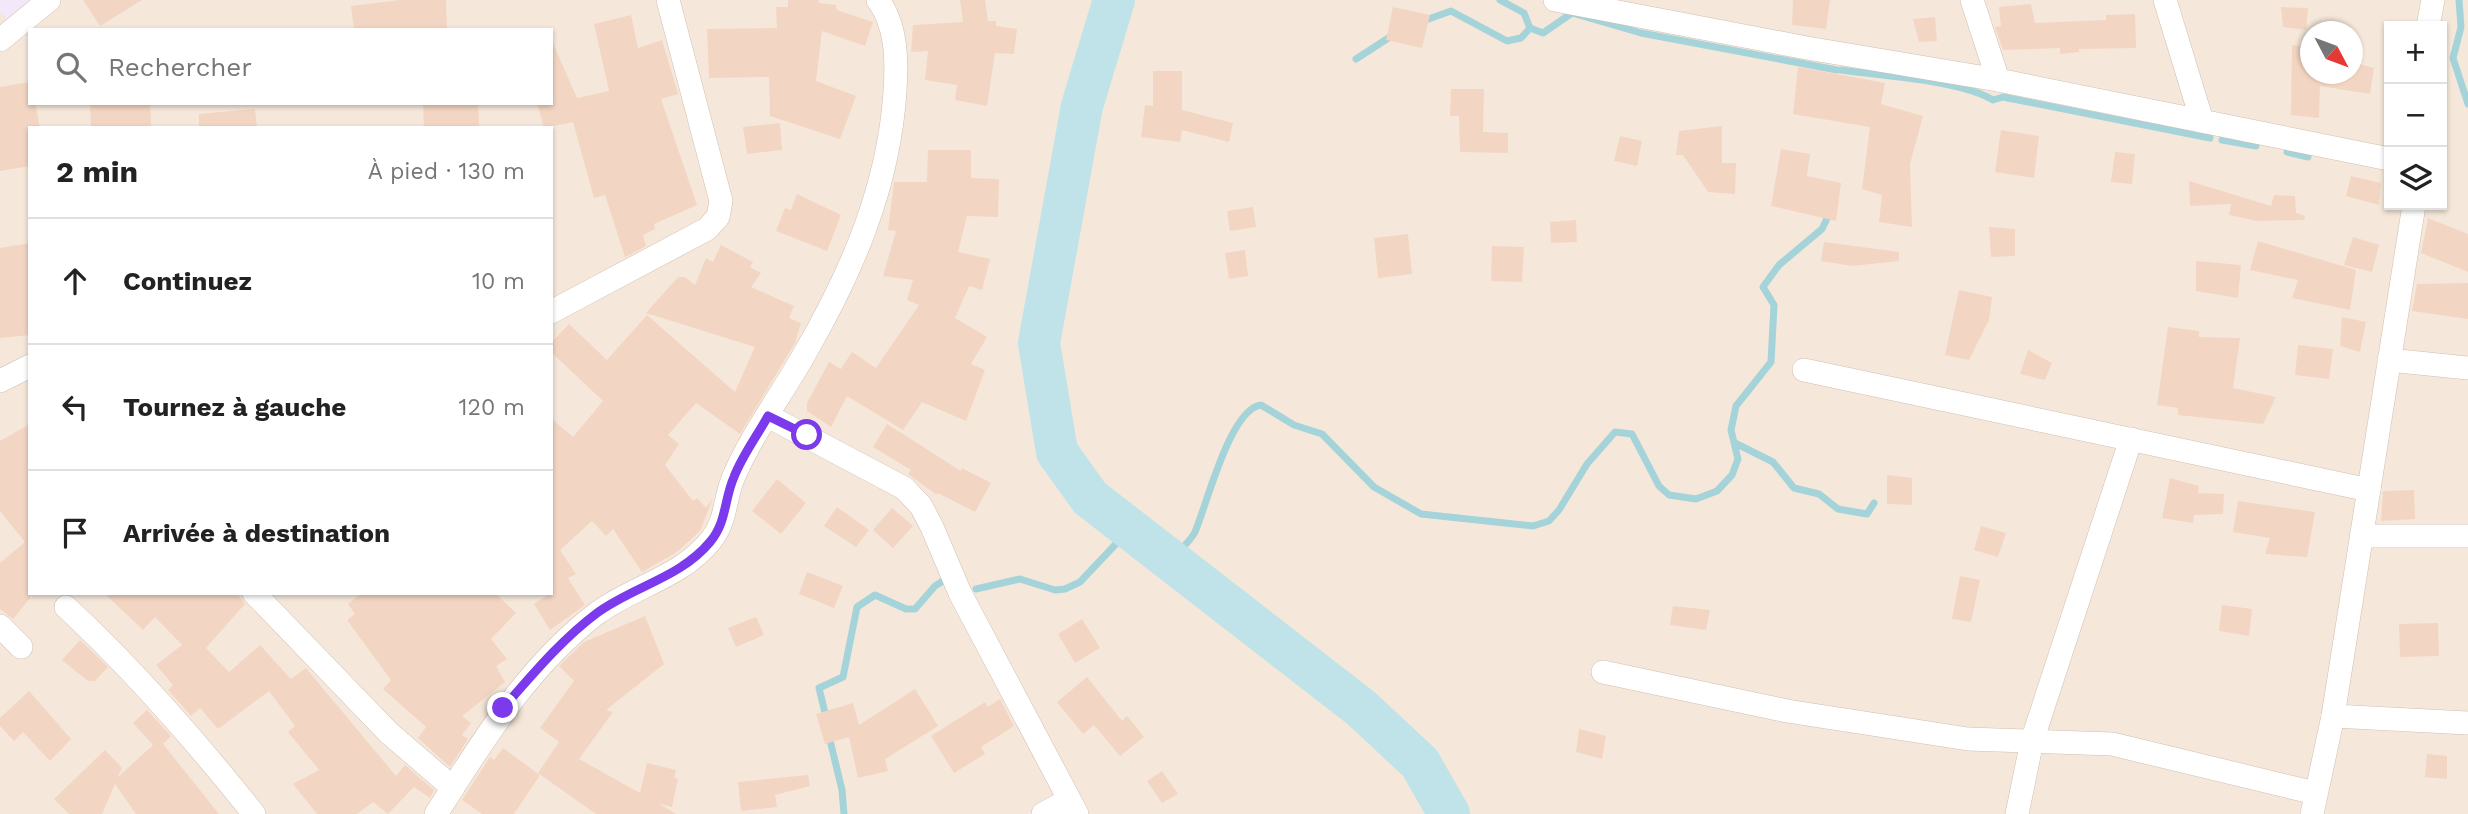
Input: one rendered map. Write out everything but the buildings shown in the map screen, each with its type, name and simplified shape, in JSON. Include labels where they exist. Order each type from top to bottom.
[{"type":"street","points":[[0,40],[49,0]]},
{"type":"street","points":[[553,311],[707,229],[718,217],[721,201],[668,0]]},
{"type":"street","points":[[436,814],[503,708],[556,647],[597,613],[687,564],[710,542],[722,523],[734,477],[807,351],[865,235],[892,133],[898,52],[878,0]]},
{"type":"street","points":[[1555,0],[1807,48],[1998,80],[2384,158]]},
{"type":"street","points":[[1972,0],[1998,80]]},
{"type":"street","points":[[2165,0],[2202,121]]},
{"type":"street","points":[[2429,21],[2432,0]]},
{"type":"street","points":[[1603,672],[1787,711],[1968,739],[2112,744],[2314,803],[2333,716],[2413,210]]},
{"type":"street","points":[[2389,360],[2468,368]]},
{"type":"street","points":[[0,381],[28,367]]},
{"type":"street","points":[[1804,370],[2369,490]]},
{"type":"street","points":[[768,416],[904,488],[921,506],[946,566],[1073,807],[1043,814]]},
{"type":"street","points":[[2017,814],[2032,741],[2130,439]]},
{"type":"street","points":[[2362,536],[2468,537]]},
{"type":"street","points":[[256,595],[389,733],[453,788]]},
{"type":"street","points":[[66,607],[132,669],[181,723],[254,814]]},
{"type":"street","points":[[0,626],[21,647]]},
{"type":"street","points":[[2333,716],[2468,723]]},
{"type":"shaded area","points":[[0,0],[2468,0],[2468,814],[0,814]]},
{"type":"shaded area","points":[[0,0],[46,0],[14,28],[0,11]]},
{"type":"waterway","points":[[1114,0],[1082,106],[1039,343],[1057,452],[1090,498],[1361,708],[1420,763],[1449,814]]},
{"type":"waterway","points":[[1500,0],[1524,13],[1530,28],[1543,33],[1572,13],[1641,33],[1837,70]]},
{"type":"waterway","points":[[2459,0],[2461,27],[2453,58],[2468,104]]},
{"type":"waterway","points":[[1423,21],[1451,11],[1507,41],[1521,38],[1530,28]]},
{"type":"waterway","points":[[1356,59],[1393,35]]},
{"type":"waterway","points":[[1841,70],[1941,83],[1979,93],[1993,100],[2003,97],[2210,138]]},
{"type":"waterway","points":[[2222,140],[2256,146]]},
{"type":"waterway","points":[[2287,152],[2308,157]]},
{"type":"waterway","points":[[1170,560],[1195,532],[1221,460],[1239,423],[1250,410],[1261,405],[1294,425],[1322,434],[1374,487],[1421,514],[1533,526],[1549,521],[1559,510],[1587,464],[1615,432],[1632,434],[1659,486],[1669,495],[1696,499],[1717,491],[1732,475],[1738,459],[1731,430],[1736,406],[1771,362],[1774,305],[1763,287],[1779,265],[1822,229],[1831,210]]},
{"type":"waterway","points":[[1735,443],[1773,462],[1794,488],[1819,494],[1838,509],[1867,514],[1874,503]]},
{"type":"waterway","points":[[976,589],[1020,579],[1055,590],[1065,589],[1080,582],[1130,529]]},
{"type":"waterway","points":[[827,721],[819,688],[843,677],[857,607],[875,595],[906,609],[915,609],[935,586],[949,577]]},
{"type":"waterway","points":[[829,736],[842,790],[844,814]]},
{"type":"route","points":[[503,708],[556,647],[597,613],[667,577],[687,564],[710,542],[722,523],[734,477],[768,416],[807,435]]}]
